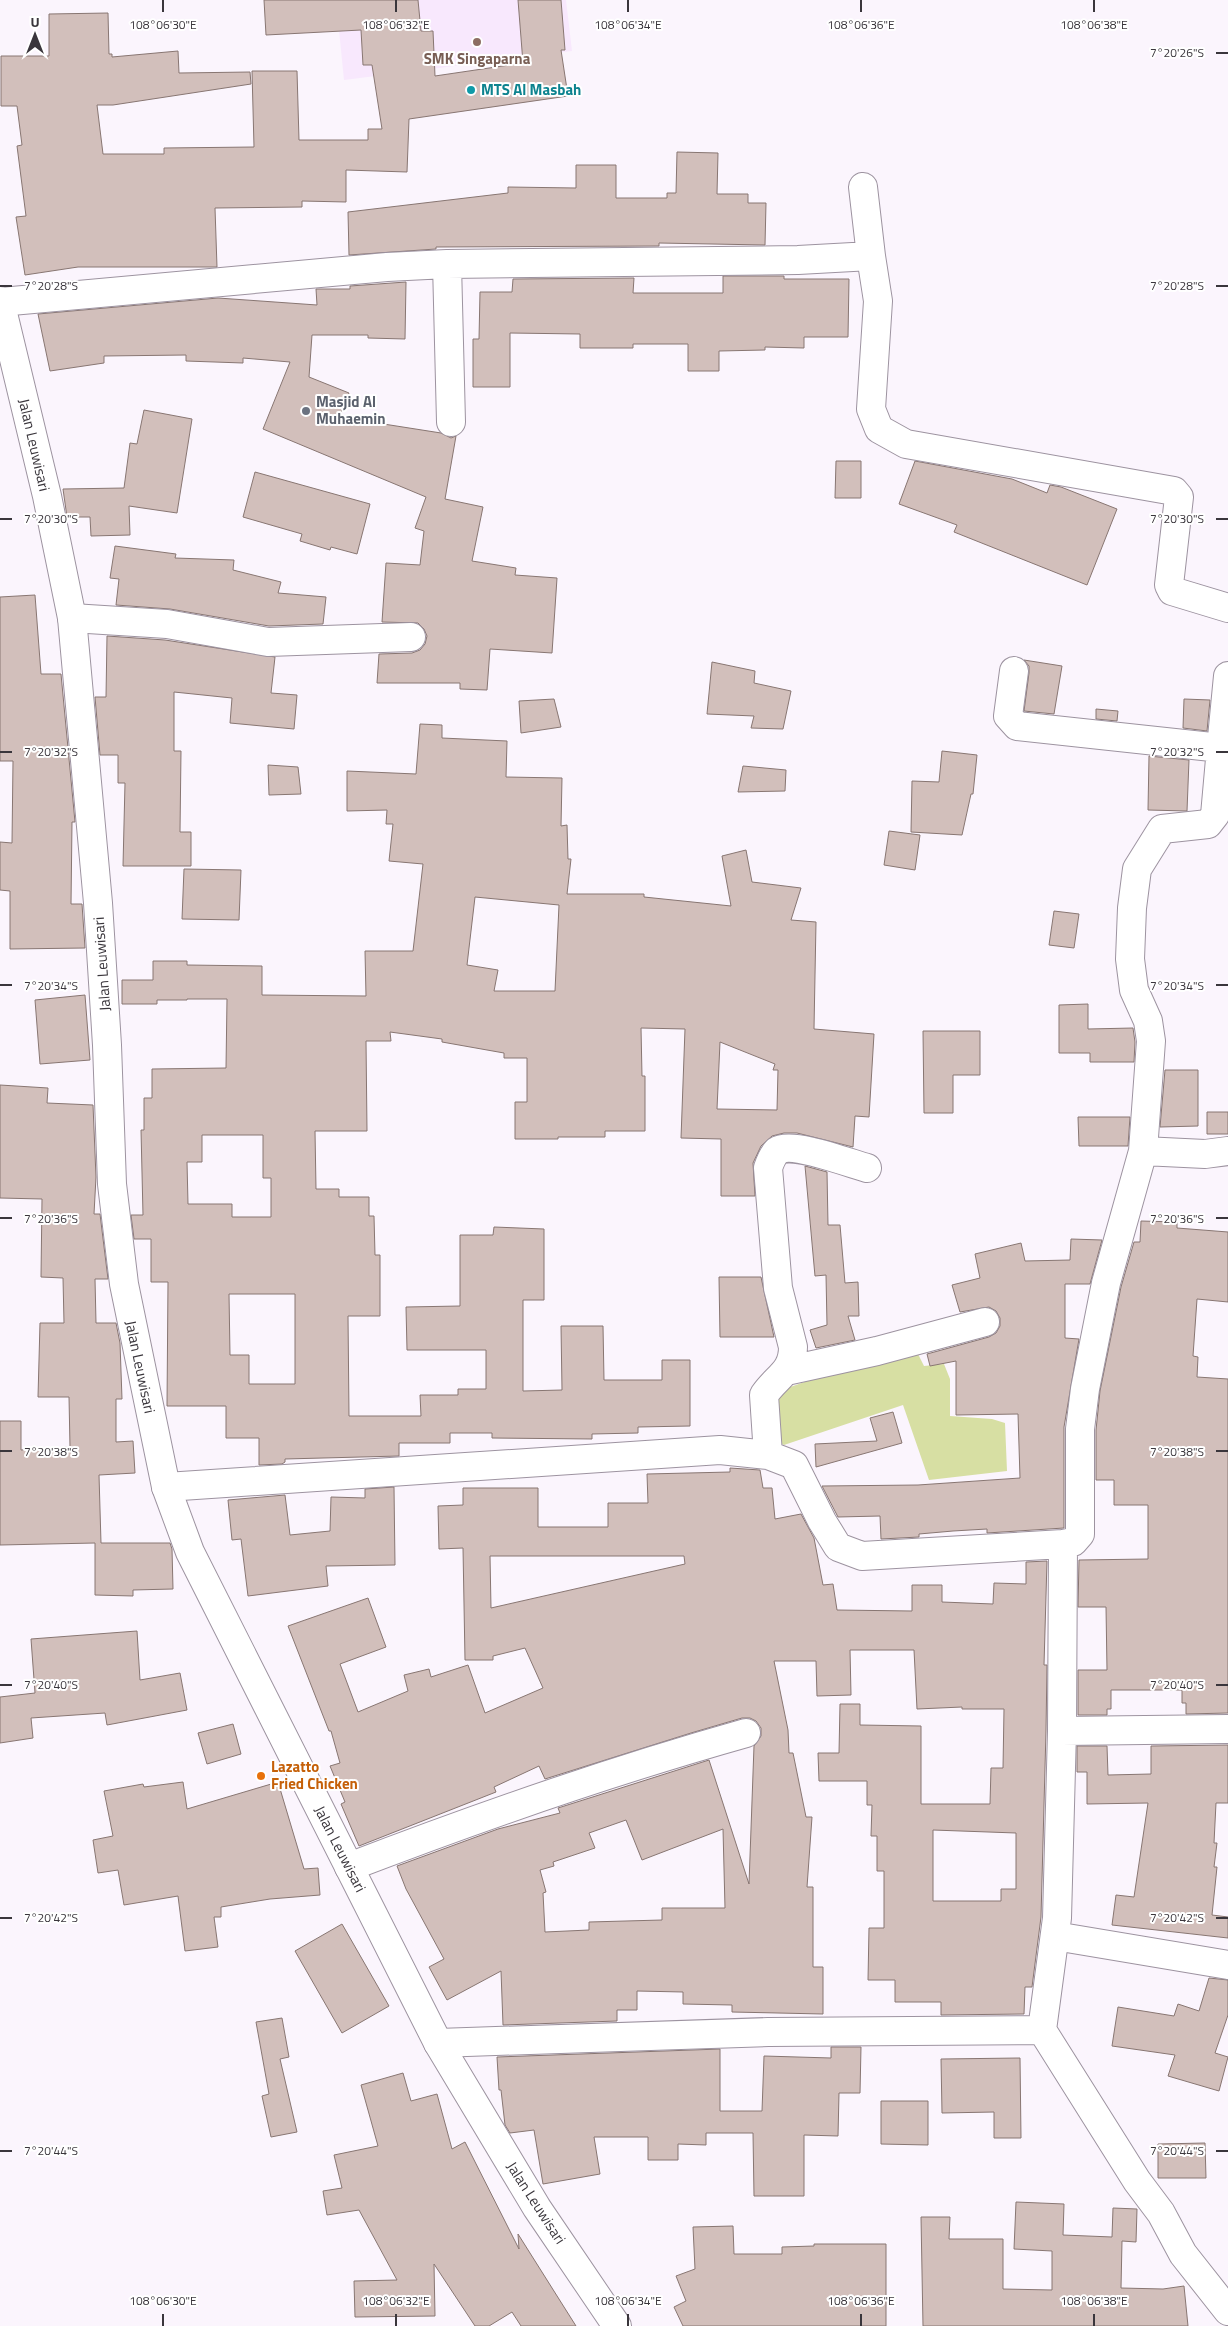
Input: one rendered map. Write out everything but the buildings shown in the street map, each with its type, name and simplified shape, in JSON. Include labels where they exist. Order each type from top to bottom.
[{"type":"street","points":[[863,187],[878,301],[871,409],[879,429],[906,444],[1174,492],[1179,497],[1169,585],[1172,591],[1228,608]]},
{"type":"street","points":[[0,302],[447,264],[798,260],[871,256]]},
{"type":"street","points":[[447,264],[451,422]]},
{"type":"street","name":"Jalan Leuwisari","points":[[0,302],[47,496],[72,618],[100,931],[107,1045],[112,1184],[124,1284],[166,1487],[190,1552],[438,2044],[537,2208],[617,2326]]},
{"type":"street","points":[[72,618],[167,624],[268,642],[411,637]]},
{"type":"street","points":[[1014,672],[1008,716],[1017,726],[1221,748]]},
{"type":"street","points":[[166,1487],[720,1450],[768,1455],[794,1465],[822,1521],[838,1547],[862,1556],[1073,1542],[1080,1534],[1080,1429],[1085,1389],[1106,1283],[1142,1152],[1151,1041],[1148,1021],[1134,990],[1130,959],[1132,908],[1137,869],[1162,829],[1208,824],[1212,821],[1228,676]]},
{"type":"street","points":[[768,1455],[764,1395],[791,1364],[793,1346],[778,1288],[768,1168],[772,1156],[778,1150],[793,1148],[867,1168]]},
{"type":"street","points":[[1142,1152],[1204,1154],[1228,1150]]},
{"type":"street","points":[[786,1371],[877,1351],[985,1322]]},
{"type":"street","points":[[1063,1544],[1062,1731],[1055,1936],[1042,2030],[1137,2181],[1160,2213],[1183,2254],[1228,2311]]},
{"type":"street","points":[[1062,1731],[1228,1729]]},
{"type":"street","points":[[349,1867],[431,1836],[638,1765],[746,1733]]},
{"type":"street","points":[[1055,1936],[1228,1965]]},
{"type":"street","points":[[438,2044],[768,2032],[1042,2030]]},
{"type":"shaded area","name":"SMK Singaparna","points":[[336,0],[420,23],[418,0],[518,0],[522,53],[565,50],[561,0],[566,0],[572,51],[344,80]],"holes":[[[433,31],[434,61],[363,65],[361,35]]]},
{"type":"green space","points":[[913,1344],[924,1366],[944,1364],[950,1379],[950,1416],[992,1419],[1005,1423],[1007,1471],[929,1480],[903,1405],[784,1445],[776,1440],[776,1392]]},
{"type":"place","name":"SMK Singaparna","points":[[477,42]]},
{"type":"place","name":"MTS Al Masbah","points":[[471,90]]},
{"type":"place","name":"Masjid Al Muhaemin","points":[[306,411]]},
{"type":"place","name":"Lazatto Fried Chicken","points":[[261,1776]]}]
